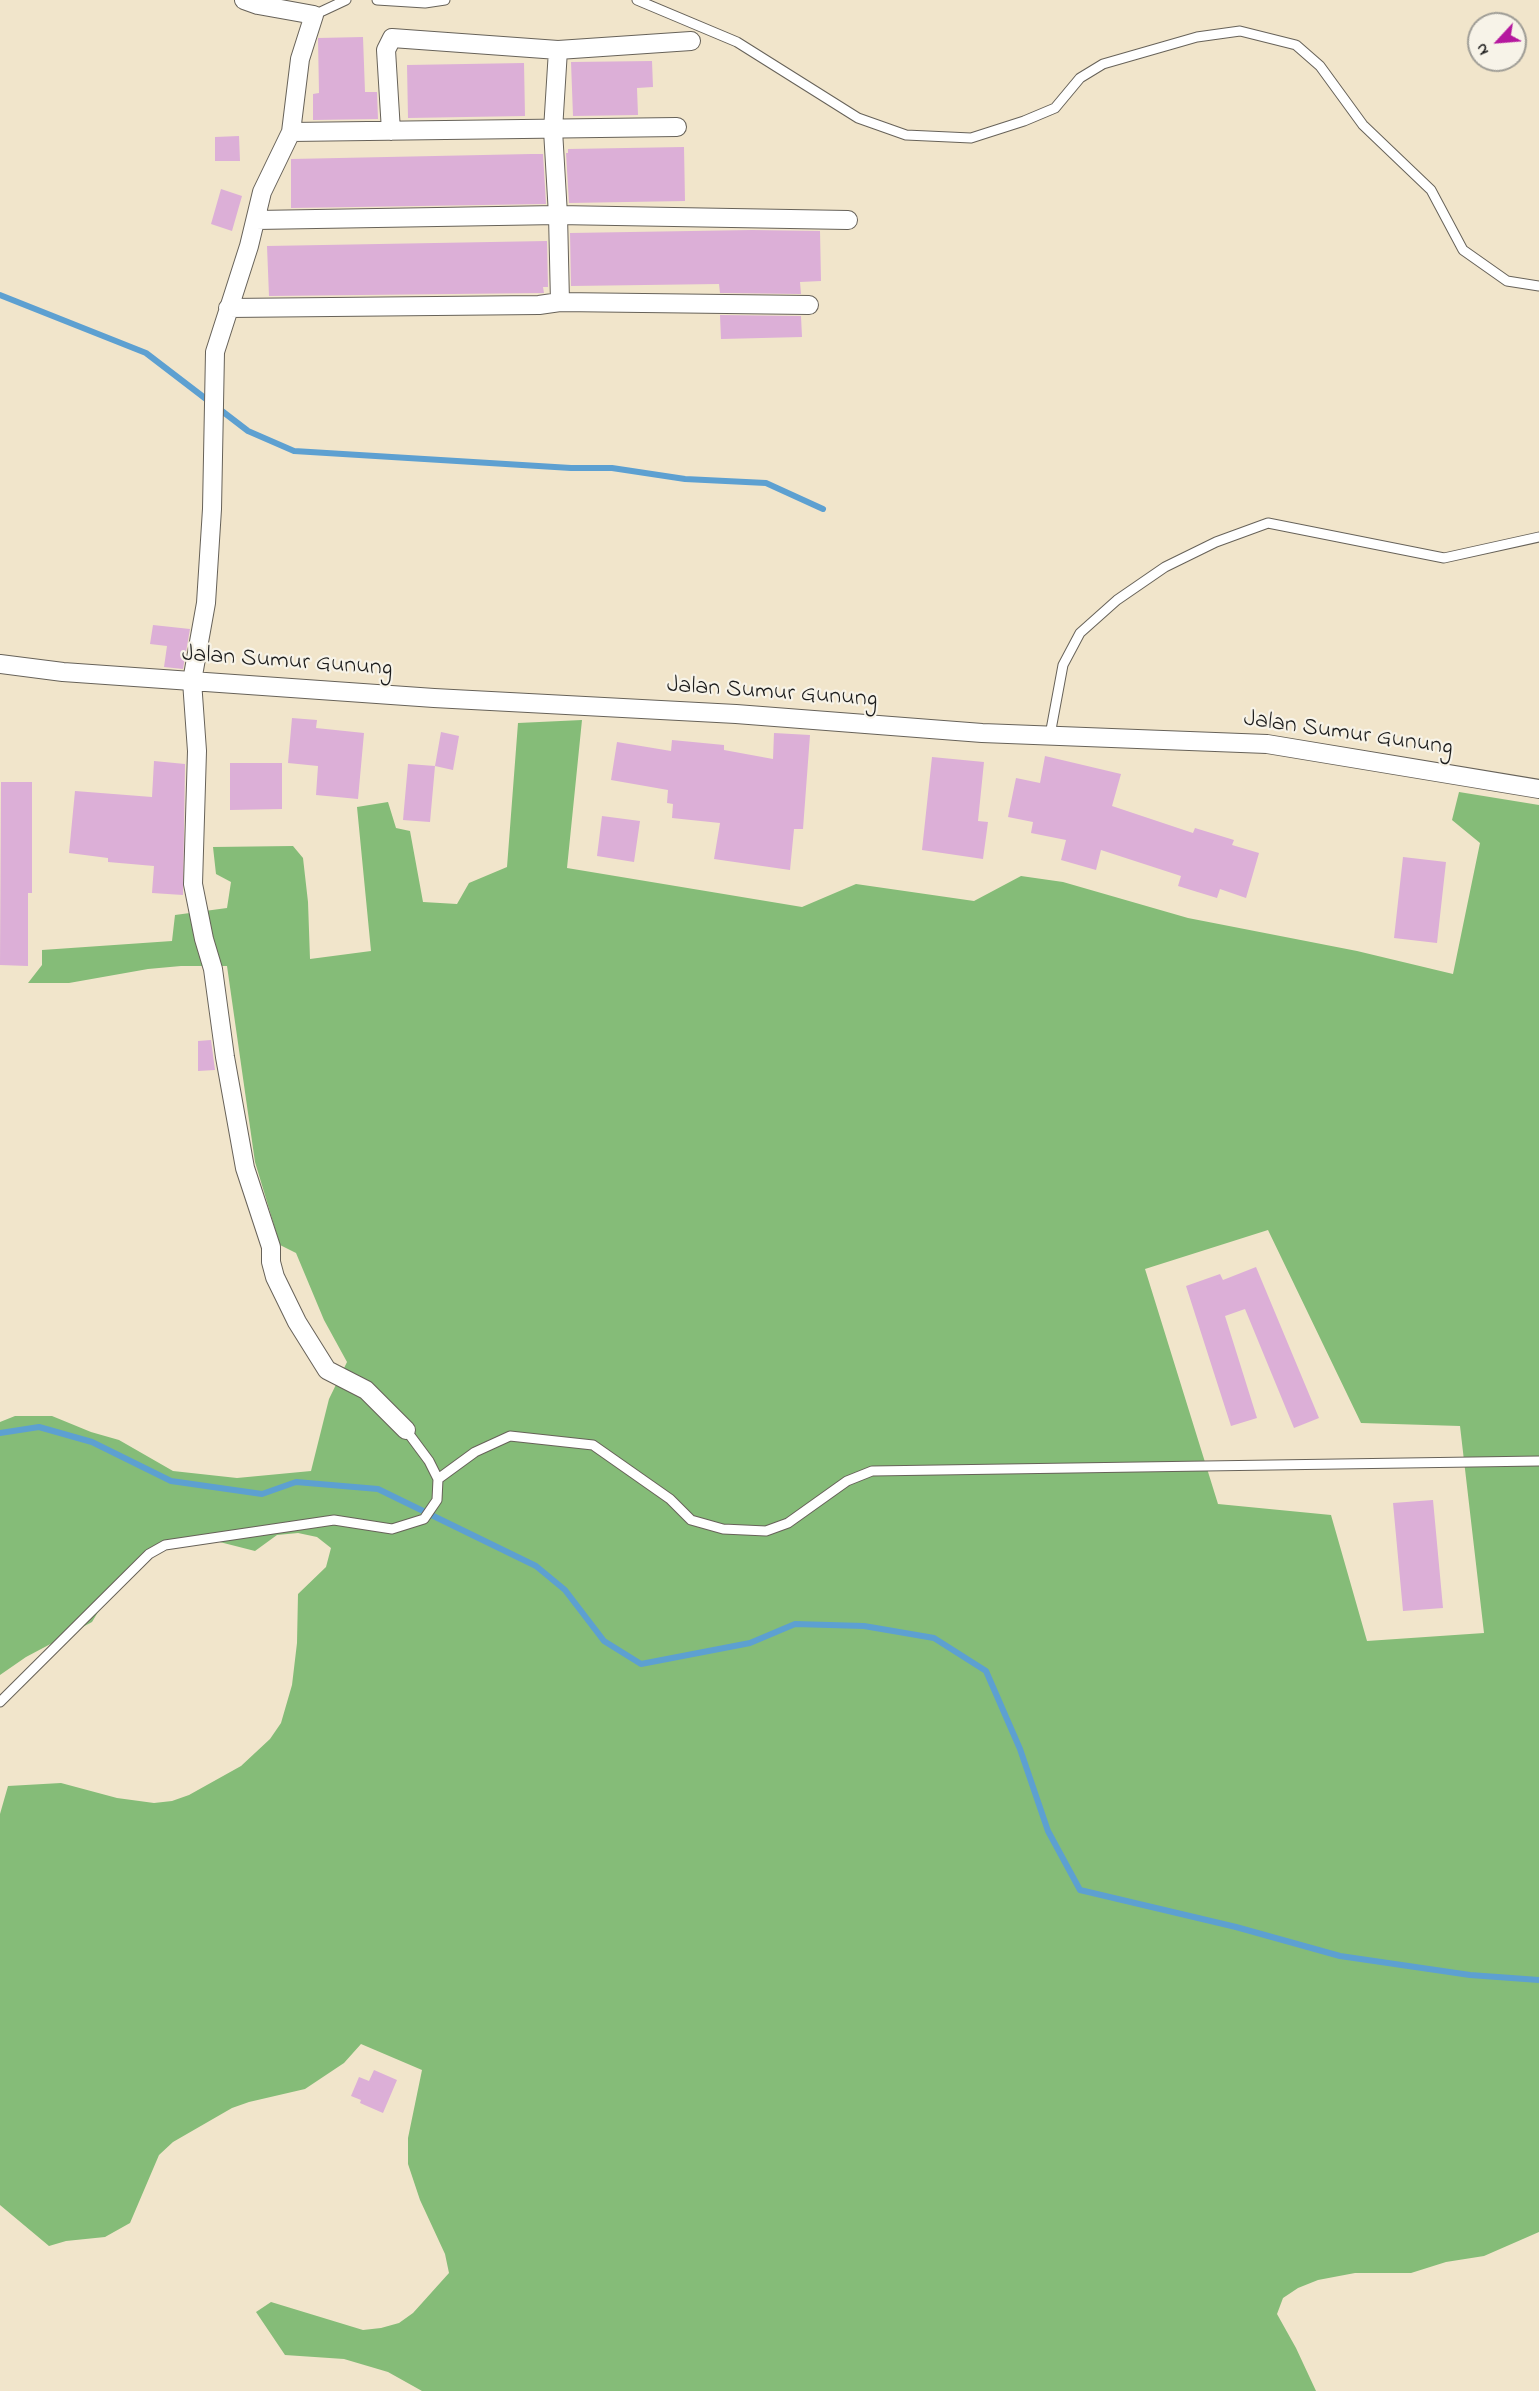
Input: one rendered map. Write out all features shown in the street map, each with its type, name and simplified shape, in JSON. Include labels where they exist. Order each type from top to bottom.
[{"type":"street","points":[[244,0],[258,5],[314,15],[300,59],[291,132],[262,192],[249,246],[215,352],[212,509],[206,603],[192,681],[197,751],[193,884],[204,939],[213,969],[225,1057],[245,1168],[271,1247],[271,1262],[275,1277],[297,1322],[327,1370],[366,1390],[406,1430]]},
{"type":"street","points":[[391,131],[386,50],[392,38],[558,50],[691,41]]},
{"type":"street","points":[[558,50],[553,130],[560,302]]},
{"type":"street","points":[[291,132],[677,127]]},
{"type":"street","points":[[256,220],[558,215],[848,220]]},
{"type":"street","points":[[228,308],[539,305],[560,302],[809,305]]},
{"type":"street","name":"Jalan Sumur Gunung","points":[[0,664],[63,672],[434,698],[736,714],[970,732],[1267,744],[1539,789]]},
{"type":"lane","points":[[314,15],[346,0]]},
{"type":"lane","points":[[377,0],[425,3],[446,0]]},
{"type":"lane","points":[[637,0],[737,42],[858,118],[906,135],[971,138],[1024,121],[1055,108],[1080,78],[1103,64],[1197,37],[1240,31],[1296,45],[1320,66],[1363,125],[1431,190],[1463,250],[1507,281],[1539,286]]},
{"type":"lane","points":[[1050,735],[1063,665],[1080,633],[1117,600],[1165,567],[1216,542],[1268,523],[1444,558],[1539,537]]},
{"type":"lane","points":[[0,1702],[149,1554],[165,1545],[334,1520],[392,1529],[424,1519],[436,1500],[438,1479],[429,1461],[406,1430]]},
{"type":"lane","points":[[438,1479],[475,1452],[510,1436],[593,1445],[670,1499],[691,1520],[723,1530],[766,1531],[788,1523],[847,1481],[872,1471],[1539,1461]]},
{"type":"green space","points":[[582,720],[567,868],[802,907],[856,884],[974,901],[1021,876],[1063,882],[1188,918],[1357,951],[1453,974],[1480,843],[1452,820],[1459,792],[1539,805],[1539,2232],[1484,2256],[1446,2262],[1411,2273],[1355,2273],[1318,2280],[1298,2288],[1283,2298],[1277,2314],[1316,2391],[422,2391],[388,2372],[344,2359],[285,2355],[256,2312],[271,2302],[363,2330],[381,2328],[399,2323],[413,2313],[449,2273],[445,2254],[420,2200],[408,2164],[408,2138],[422,2070],[361,2044],[344,2063],[305,2089],[232,2108],[173,2142],[159,2155],[130,2223],[105,2237],[66,2241],[49,2246],[0,2205],[0,1814],[8,1786],[61,1783],[117,1798],[154,1803],[172,1801],[189,1795],[241,1766],[270,1739],[281,1723],[292,1685],[297,1643],[298,1594],[326,1567],[331,1548],[317,1537],[298,1533],[277,1535],[255,1551],[204,1538],[185,1538],[153,1554],[101,1607],[92,1622],[26,1657],[0,1675],[0,1422],[15,1416],[52,1416],[91,1432],[119,1440],[173,1471],[237,1478],[311,1471],[329,1399],[347,1362],[324,1320],[296,1253],[280,1245],[255,1162],[227,966],[181,966],[148,969],[69,983],[28,983],[42,965],[42,950],[172,941],[175,915],[227,908],[231,882],[216,874],[213,847],[293,846],[303,858],[308,902],[310,959],[371,951],[357,807],[388,802],[396,828],[410,831],[423,902],[457,904],[469,883],[507,867],[518,723]],"holes":[[[1268,1230],[1361,1423],[1460,1426],[1484,1633],[1367,1641],[1331,1515],[1218,1504],[1145,1269]]]},
{"type":"building","points":[[363,37],[365,92],[377,92],[378,119],[313,120],[313,94],[319,93],[318,38]]},
{"type":"building","points":[[652,61],[653,87],[637,88],[638,115],[573,116],[571,62]]},
{"type":"building","points":[[524,63],[525,116],[408,118],[407,65]]},
{"type":"building","points":[[239,136],[240,161],[215,161],[215,137]]},
{"type":"building","points":[[684,147],[685,201],[569,203],[566,153],[568,149]]},
{"type":"building","points":[[543,154],[546,204],[291,208],[291,159]]},
{"type":"building","points":[[221,189],[242,196],[232,231],[211,224]]},
{"type":"building","points":[[820,231],[821,281],[800,282],[801,294],[720,293],[719,284],[571,286],[570,233]]},
{"type":"building","points":[[547,241],[548,287],[543,287],[544,293],[269,296],[267,246]]},
{"type":"building","points":[[720,315],[801,316],[802,337],[721,339]]},
{"type":"building","points":[[153,625],[190,629],[183,669],[164,667],[167,646],[150,644]]},
{"type":"building","points":[[292,718],[317,720],[316,728],[364,733],[358,799],[316,795],[318,766],[288,763]]},
{"type":"building","points":[[441,732],[459,736],[453,770],[435,766]]},
{"type":"building","points":[[774,733],[810,735],[803,829],[794,829],[790,870],[714,859],[720,823],[672,818],[673,804],[667,803],[668,790],[611,780],[617,742],[671,751],[672,740],[724,745],[724,750],[773,759]]},
{"type":"building","points":[[1045,756],[1121,774],[1112,806],[1193,833],[1195,828],[1234,840],[1232,845],[1259,853],[1246,898],[1220,889],[1217,898],[1178,886],[1181,876],[1101,850],[1096,870],[1061,860],[1066,840],[1031,833],[1033,822],[1008,817],[1016,778],[1040,783]]},
{"type":"building","points":[[932,757],[984,762],[978,821],[988,822],[983,859],[922,850]]},
{"type":"building","points":[[154,761],[185,764],[183,895],[152,893],[154,866],[108,862],[108,858],[69,853],[75,791],[152,797]]},
{"type":"building","points":[[230,763],[282,763],[282,809],[230,810]]},
{"type":"building","points":[[408,764],[435,766],[430,822],[403,820]]},
{"type":"building","points":[[1,782],[32,782],[32,893],[28,893],[28,966],[0,965]]},
{"type":"building","points":[[602,816],[640,821],[634,862],[597,856]]},
{"type":"building","points":[[1403,857],[1446,862],[1437,943],[1394,938]]},
{"type":"building","points":[[211,1040],[215,1070],[198,1071],[198,1041]]},
{"type":"building","points":[[1256,1267],[1319,1418],[1294,1428],[1245,1309],[1225,1316],[1257,1418],[1231,1426],[1186,1286],[1220,1274],[1223,1280]]},
{"type":"building","points":[[1433,1500],[1443,1608],[1403,1611],[1393,1503]]},
{"type":"building","points":[[374,2070],[397,2080],[383,2113],[360,2103],[361,2100],[351,2096],[359,2077],[369,2081]]},
{"type":"waterway","points":[[0,295],[146,353],[210,402]]},
{"type":"waterway","points":[[218,408],[248,431],[294,451],[571,468],[612,468],[685,479],[766,483],[823,509]]},
{"type":"waterway","points":[[0,1433],[39,1427],[92,1442],[171,1481],[262,1494],[296,1482],[378,1489],[536,1566],[565,1590],[604,1641],[641,1664],[750,1643],[795,1624],[864,1626],[934,1638],[986,1671],[1020,1749],[1048,1831],[1080,1890],[1236,1927],[1340,1956],[1470,1975],[1539,1980]]}]
